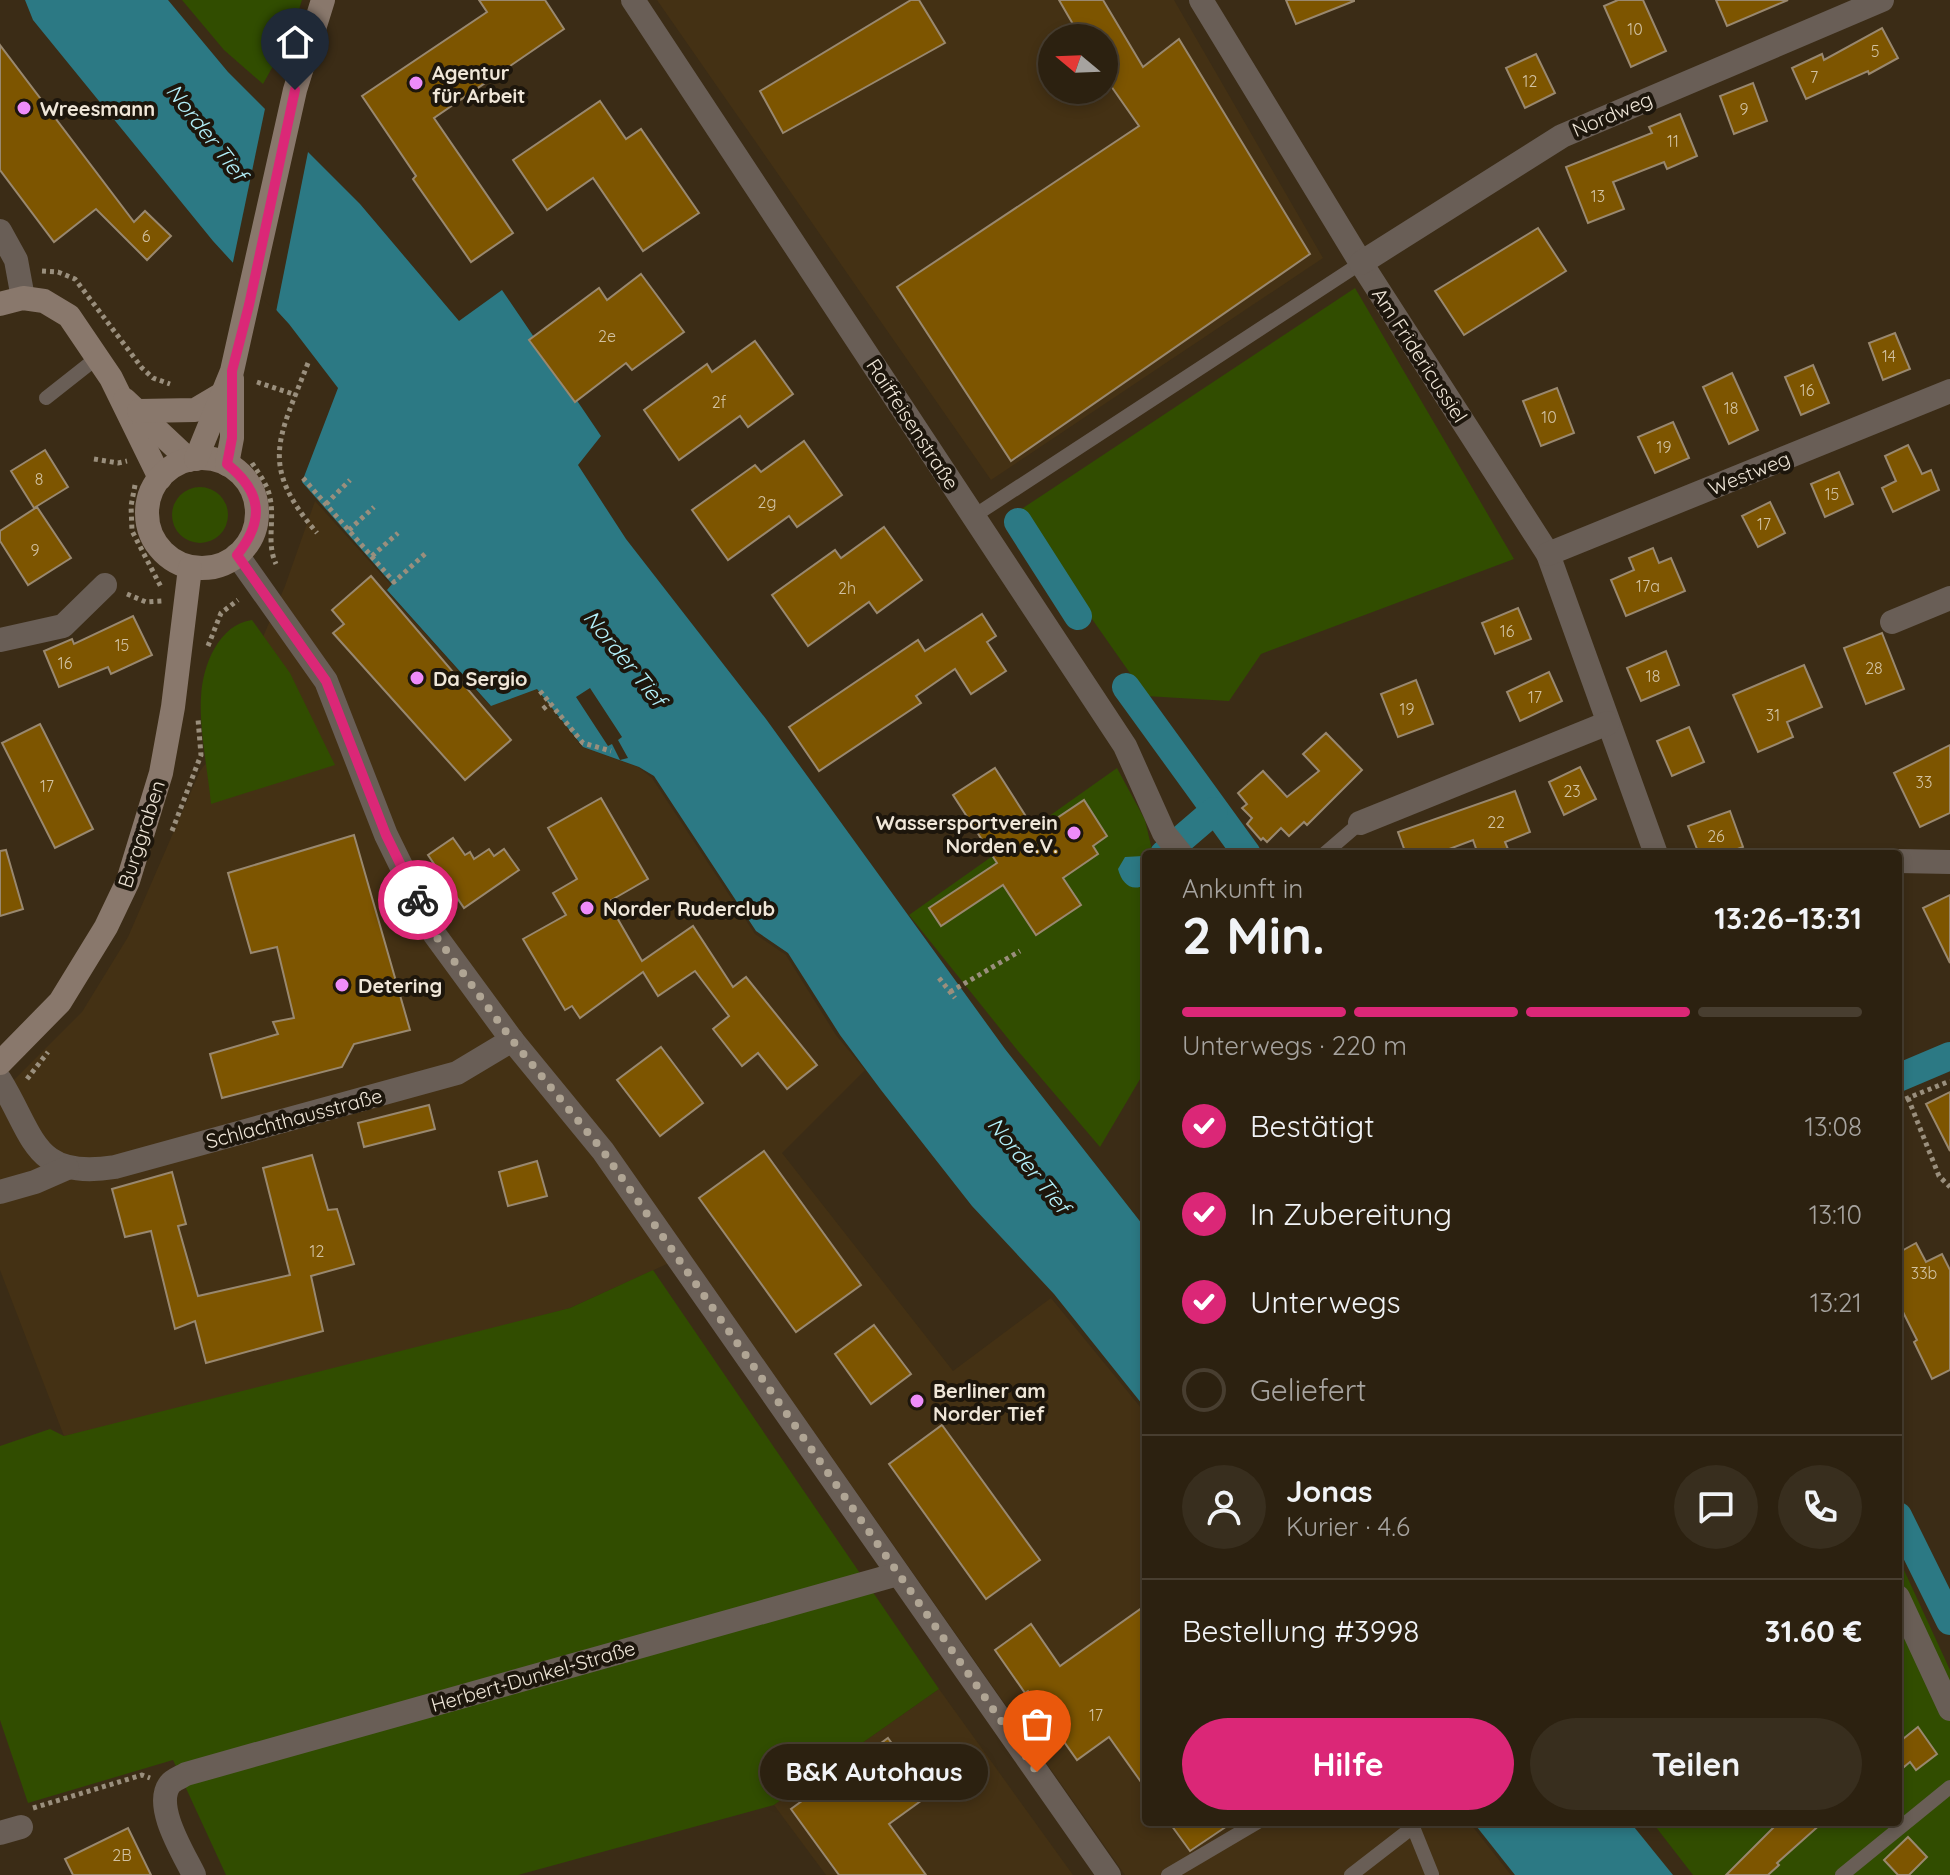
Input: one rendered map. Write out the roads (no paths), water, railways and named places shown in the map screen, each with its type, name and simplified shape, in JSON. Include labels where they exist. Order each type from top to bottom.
[{"type":"main road","points":[[192,459],[232,371],[295,90],[323,0]]},
{"type":"main road","points":[[12,301],[44,301],[69,316],[130,404],[192,459]]},
{"type":"main road","points":[[227,464],[232,438],[232,371]]},
{"type":"main road","points":[[130,404],[195,410],[222,394]]},
{"type":"main road","points":[[130,404],[145,452],[149,496],[147,517],[152,537],[164,554],[190,568],[221,565],[237,555],[251,538],[256,518],[254,496],[243,478],[227,464],[212,459],[192,459],[148,476]]},
{"type":"main road","name":"Burggraben","points":[[0,1063],[60,1002],[106,927],[128,881],[147,824],[163,760],[173,707],[190,568]]},
{"type":"street","name":"Raiffeisenstraße","points":[[633,0],[1125,746],[1164,833],[1178,850]]},
{"type":"street","name":"Am Fridericussiel","points":[[1201,0],[1361,263],[1548,554],[1655,850]]},
{"type":"street","name":"Nordweg","points":[[1361,263],[1562,136],[1882,0]]},
{"type":"street","points":[[0,231],[16,260],[12,301]]},
{"type":"street","name":"Westweg","points":[[1548,554],[1950,391]]},
{"type":"street","points":[[237,555],[326,681],[386,835],[435,935],[512,1040],[603,1151],[1109,1875]]},
{"type":"street","points":[[0,640],[63,626],[105,585]]},
{"type":"street","points":[[1892,622],[1950,598]]},
{"type":"street","points":[[1360,823],[1608,723]]},
{"type":"street","points":[[1902,861],[1950,862]]},
{"type":"street","name":"Schlachthausstraße","points":[[0,1192],[67,1168],[91,1171],[115,1167],[457,1073],[512,1040]]},
{"type":"street","points":[[0,1080],[34,1144],[47,1158],[67,1168]]},
{"type":"street","name":"Herbert-Dunkel-Straße","points":[[194,1875],[165,1813],[164,1797],[170,1783],[186,1774],[898,1574]]},
{"type":"street","points":[[1902,1610],[1950,1709]]},
{"type":"lane","points":[[974,516],[1361,263]]},
{"type":"lane","points":[[46,398],[98,357]]},
{"type":"lane","points":[[1329,850],[1360,823]]},
{"type":"lane","points":[[1842,1875],[1950,1787]]},
{"type":"lane","points":[[1168,1875],[1251,1826]]},
{"type":"lane","points":[[1351,1875],[1410,1826]]},
{"type":"lane","points":[[1413,1826],[1432,1874]]},
{"type":"water","name":"Norder Tief","points":[[25,0],[168,0],[228,72],[360,204],[459,321],[502,290],[601,436],[578,465],[626,539],[766,719],[1005,1049],[1142,1224],[1142,1404],[1054,1294],[972,1206],[840,1035],[788,953],[756,931],[654,776],[639,767],[583,747],[537,689],[491,706],[387,590],[392,584],[302,482],[338,388],[289,324],[213,241],[33,20]]},
{"type":"water","points":[[1142,856],[1141,887],[1128,886],[1122,879],[1118,869],[1125,857]]},
{"type":"water","points":[[1476,1826],[1633,1826],[1673,1875],[1515,1875]]},
{"type":"waterway","points":[[1018,522],[1078,616]]},
{"type":"waterway","points":[[1126,687],[1244,850]]},
{"type":"waterway","points":[[1169,850],[1214,811]]},
{"type":"waterway","points":[[1902,1076],[1950,1056]]},
{"type":"waterway","points":[[1902,1524],[1950,1621]]},
{"type":"place","name":"Agentur für Arbeit","points":[[416,83]]},
{"type":"place","name":"Wreesmann","points":[[24,108]]},
{"type":"place","name":"Da Sergio","points":[[417,678]]},
{"type":"place","name":"Wassersportverein Norden e.V.","points":[[1074,833]]},
{"type":"place","name":"Norder Ruderclub","points":[[587,908]]},
{"type":"place","name":"Detering","points":[[342,985]]},
{"type":"place","name":"Berliner am Norder Tief","points":[[917,1401]]},
{"type":"place","name":"B&K Autohaus","points":[[1037,1772]]}]
